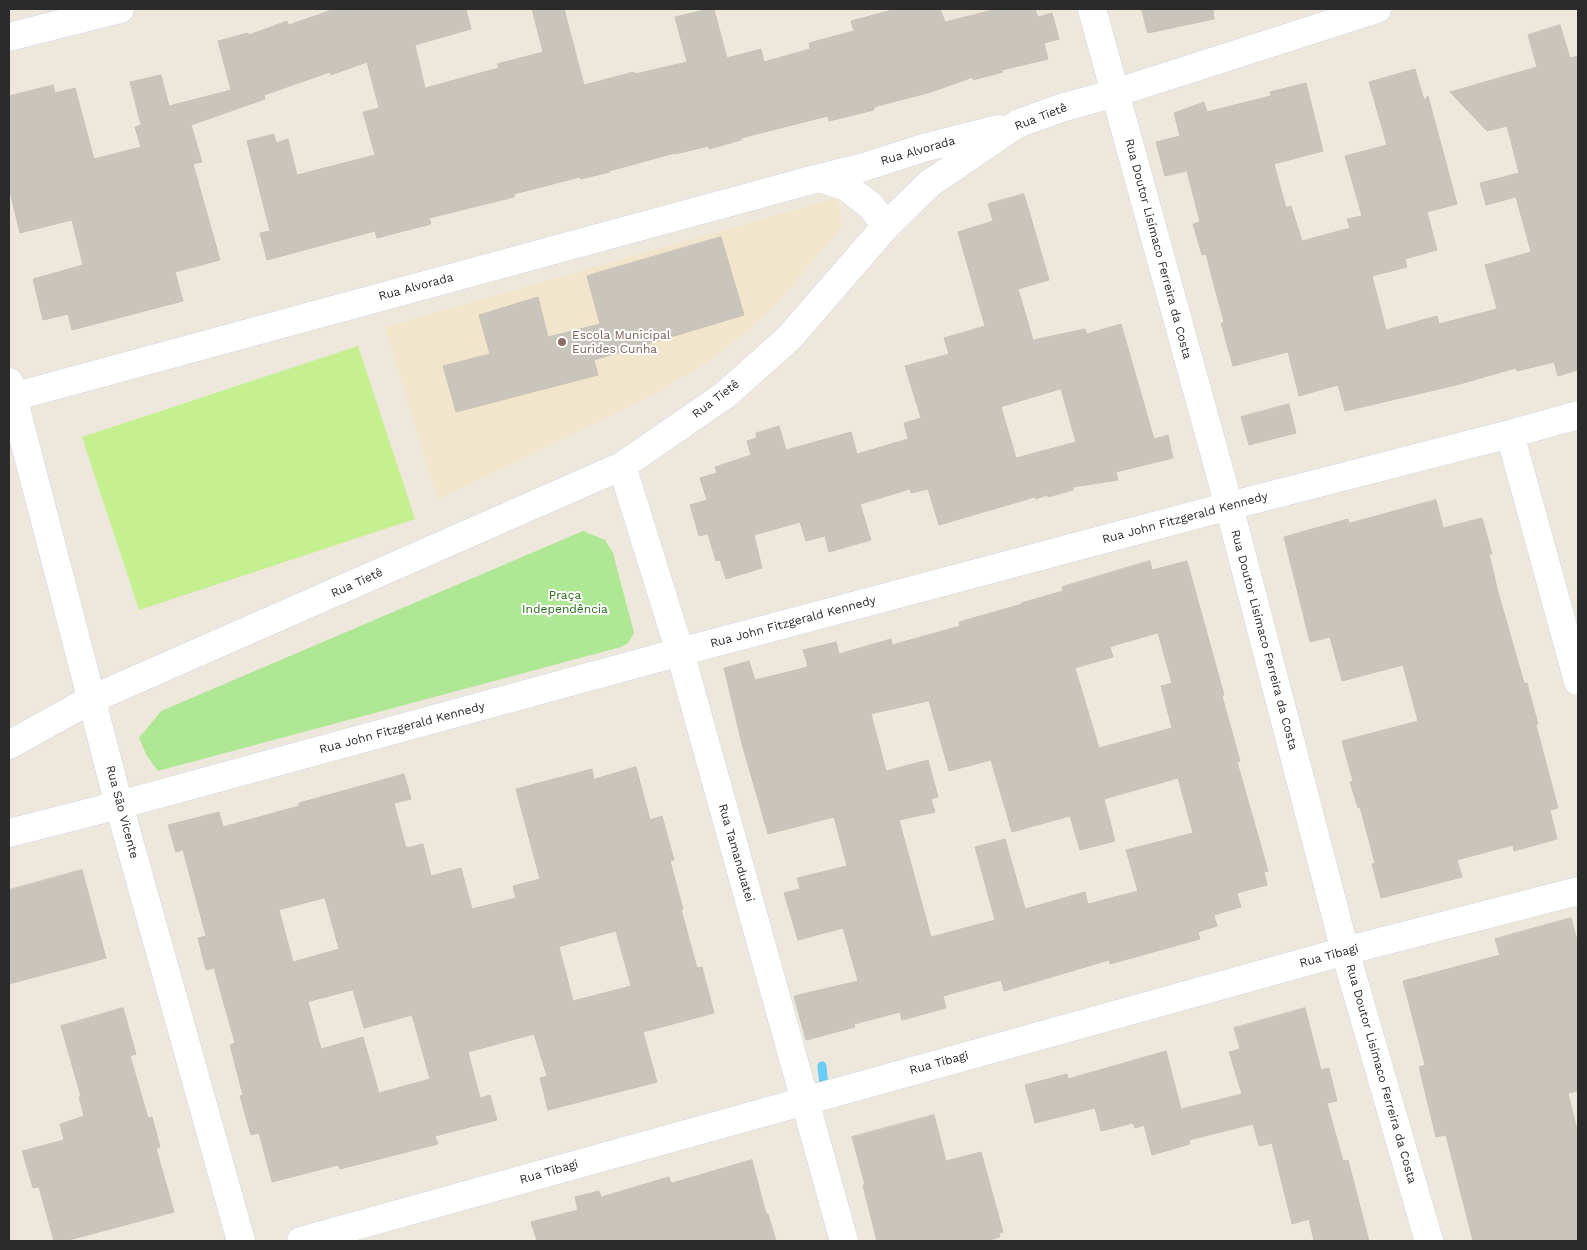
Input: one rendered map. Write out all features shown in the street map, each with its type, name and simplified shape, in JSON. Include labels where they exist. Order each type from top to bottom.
[{"type":"street","points":[[9,37],[120,9]]},
{"type":"street","name":"Rua Doutor Lisímaco Ferreira da Costa","points":[[1092,9],[1229,506],[1346,951],[1429,1241]]},
{"type":"street","name":"Rua Tietê","points":[[9,745],[92,699],[622,466],[725,395],[789,338],[878,215],[929,184],[1017,124],[1061,108],[1115,93],[1377,9]]},
{"type":"street","name":"Rua Alvorada","points":[[11,389],[864,167],[923,148],[1017,124]]},
{"type":"street","points":[[923,148],[932,158],[933,169],[929,184]]},
{"type":"street","points":[[864,167],[863,180],[865,192],[878,215]]},
{"type":"street","points":[[819,178],[845,186],[878,215]]},
{"type":"street","name":"Rua São Vicente","points":[[11,389],[119,805],[241,1241]]},
{"type":"street","name":"Rua John Fitzgerald Kennedy","points":[[9,833],[1229,506],[1510,434],[1578,414]]},
{"type":"street","points":[[1510,434],[1578,681]]},
{"type":"street","name":"Rua Tamanduateí","points":[[622,466],[680,652],[844,1241]]},
{"type":"street","name":"Rua Tibagi","points":[[301,1241],[1346,951],[1578,891]]},
{"type":"shaded area","name":"Escola Municipal Eurides Cunha","points":[[836,198],[843,226],[770,311],[716,357],[654,394],[438,500],[385,327]]},
{"type":"green space","points":[[358,346],[415,519],[139,610],[82,437]]},
{"type":"green space","name":"Praça Independência","points":[[583,531],[605,540],[613,553],[634,633],[628,643],[621,647],[158,771],[147,756],[139,738],[161,711]]},
{"type":"building","points":[[335,9],[466,9],[471,29],[415,45],[425,88],[499,68],[497,64],[543,52],[532,9],[564,9],[584,85],[634,72],[635,74],[687,62],[675,17],[709,9],[714,9],[727,58],[761,49],[764,62],[810,49],[809,43],[854,31],[851,21],[896,9],[940,9],[945,22],[997,9],[1035,9],[1038,17],[1052,13],[1059,39],[1044,43],[1048,59],[1002,70],[1003,72],[973,80],[973,77],[931,92],[874,107],[874,110],[829,121],[828,116],[741,138],[741,140],[709,149],[709,146],[675,153],[610,172],[581,179],[580,177],[514,194],[514,197],[429,218],[431,224],[377,238],[375,231],[267,260],[260,233],[270,231],[247,141],[274,134],[276,143],[288,139],[297,175],[375,155],[363,112],[379,108],[367,62],[331,75],[330,72],[264,95],[265,99],[191,125],[202,162],[193,164],[220,260],[175,272],[183,301],[72,330],[68,314],[43,320],[33,279],[83,265],[72,220],[20,233],[9,188],[9,96],[53,85],[55,93],[75,88],[94,159],[141,147],[135,127],[141,125],[130,82],[161,75],[169,106],[231,90],[218,41],[248,33],[249,35],[287,21],[288,25]]},
{"type":"building","points":[[1142,9],[1213,9],[1214,19],[1148,33]]},
{"type":"building","points":[[1560,25],[1570,58],[1578,56],[1578,370],[1558,376],[1554,362],[1517,371],[1516,368],[1456,385],[1345,411],[1338,385],[1299,396],[1288,352],[1233,366],[1221,323],[1224,322],[1206,254],[1202,255],[1193,224],[1200,222],[1187,171],[1165,176],[1156,142],[1180,136],[1174,113],[1204,102],[1207,112],[1271,96],[1270,92],[1306,83],[1323,151],[1274,164],[1286,208],[1291,206],[1302,241],[1350,228],[1347,219],[1362,216],[1345,156],[1387,145],[1369,82],[1415,69],[1424,100],[1428,96],[1457,204],[1427,212],[1437,250],[1405,259],[1407,267],[1372,276],[1386,330],[1437,316],[1439,324],[1497,309],[1485,265],[1531,252],[1516,197],[1486,205],[1480,183],[1519,173],[1507,126],[1487,131],[1450,92],[1537,67],[1528,35]]},
{"type":"building","points":[[1024,194],[1049,280],[1018,289],[1033,340],[1085,329],[1087,334],[1121,324],[1154,439],[1168,435],[1173,458],[1116,472],[1118,480],[1073,487],[1073,490],[1048,497],[1047,495],[1036,499],[1035,497],[939,525],[928,489],[911,493],[910,489],[860,504],[871,540],[829,552],[825,536],[806,541],[800,522],[754,535],[762,568],[726,579],[720,560],[716,561],[708,534],[699,536],[690,505],[707,500],[700,478],[717,473],[715,467],[751,455],[747,441],[757,438],[756,433],[779,426],[786,450],[851,432],[857,454],[908,439],[904,423],[921,418],[905,366],[949,354],[944,338],[985,326],[958,232],[993,221],[988,204]],"holes":[[[1061,389],[1076,442],[1016,458],[1001,407]]]},
{"type":"building","points":[[721,237],[744,315],[594,360],[598,375],[456,412],[443,366],[490,354],[479,315],[538,297],[548,337],[600,324],[587,276]]},
{"type":"building","points":[[1289,404],[1296,433],[1249,445],[1241,417]]},
{"type":"building","points":[[1436,500],[1443,528],[1482,518],[1492,554],[1489,554],[1498,592],[1524,683],[1527,683],[1558,808],[1550,810],[1557,839],[1514,851],[1513,845],[1457,860],[1462,877],[1381,898],[1372,864],[1375,863],[1360,807],[1358,808],[1350,782],[1353,781],[1342,741],[1418,721],[1403,665],[1342,681],[1330,637],[1310,642],[1284,537],[1348,519],[1349,523]]},
{"type":"building","points":[[1150,561],[1152,570],[1187,561],[1224,695],[1222,696],[1240,761],[1237,762],[1268,871],[1264,872],[1267,885],[1237,893],[1241,907],[1214,915],[1217,926],[1198,932],[1200,939],[1110,964],[1109,960],[1004,991],[1001,980],[943,996],[946,1008],[902,1020],[900,1012],[854,1024],[855,1027],[806,1040],[794,996],[858,981],[843,928],[798,940],[784,893],[800,889],[797,878],[847,866],[834,817],[768,834],[742,744],[724,668],[749,661],[755,680],[808,666],[803,650],[836,642],[839,654],[891,639],[892,645],[960,626],[959,622],[1063,591],[1062,587]],"holes":[[[1158,633],[1172,683],[1161,686],[1172,728],[1099,748],[1075,668],[1113,657],[1110,647]],[[929,701],[949,771],[991,760],[1012,832],[1070,816],[1080,850],[1115,841],[1104,799],[1178,778],[1193,833],[1126,850],[1138,891],[1088,904],[1085,892],[1025,909],[1005,839],[975,847],[995,920],[931,937],[899,820],[935,812],[931,799],[938,797],[928,760],[886,771],[871,714]]]},
{"type":"building","points":[[636,767],[650,820],[662,816],[674,860],[670,861],[683,909],[681,909],[697,968],[702,967],[714,1013],[643,1032],[657,1082],[548,1110],[540,1078],[547,1076],[534,1034],[468,1052],[480,1098],[490,1095],[497,1120],[435,1136],[438,1144],[340,1169],[338,1165],[272,1182],[259,1133],[251,1135],[240,1096],[243,1095],[230,1045],[235,1043],[214,968],[206,970],[198,938],[206,936],[183,850],[176,852],[168,825],[219,812],[223,827],[299,806],[299,803],[404,774],[411,799],[394,803],[406,848],[423,844],[431,876],[461,868],[472,909],[516,898],[513,886],[540,879],[516,789],[592,769],[594,779]],"holes":[[[325,898],[339,949],[293,962],[279,910]],[[616,931],[631,986],[573,1001],[559,947]],[[353,990],[364,1028],[412,1015],[430,1079],[379,1093],[363,1037],[321,1049],[308,1002]]]},
{"type":"building","points":[[82,870],[106,958],[9,984],[9,890]]},
{"type":"building","points":[[1571,918],[1578,944],[1578,1091],[1568,1093],[1578,1134],[1578,1241],[1473,1241],[1446,1135],[1436,1137],[1419,1067],[1425,1065],[1403,981],[1500,955],[1495,939]]},
{"type":"building","points":[[123,1008],[136,1054],[130,1056],[148,1118],[152,1117],[160,1147],[156,1148],[174,1212],[65,1241],[54,1241],[39,1187],[33,1188],[22,1151],[64,1140],[60,1124],[84,1116],[79,1097],[81,1097],[61,1026]]},
{"type":"building","points":[[1305,1008],[1321,1070],[1329,1068],[1337,1101],[1327,1103],[1343,1161],[1348,1160],[1369,1241],[1314,1241],[1309,1219],[1292,1224],[1272,1143],[1259,1146],[1253,1124],[1189,1140],[1190,1144],[1152,1155],[1144,1125],[1135,1128],[1133,1123],[1101,1131],[1095,1108],[1035,1123],[1025,1085],[1067,1074],[1068,1079],[1166,1051],[1181,1109],[1242,1094],[1229,1052],[1240,1049],[1234,1028]]},
{"type":"building","points":[[934,1115],[946,1161],[981,1152],[1003,1232],[999,1233],[1000,1237],[986,1241],[877,1241],[852,1137]]},
{"type":"building","points":[[752,1160],[766,1214],[768,1214],[776,1241],[537,1241],[531,1222],[578,1210],[575,1197],[599,1191],[601,1197],[669,1177],[671,1183]]},
{"type":"waterway","points":[[822,1066],[824,1085]]},
{"type":"place","name":"Escola Municipal Eurides Cunha","points":[[562,342]]}]
